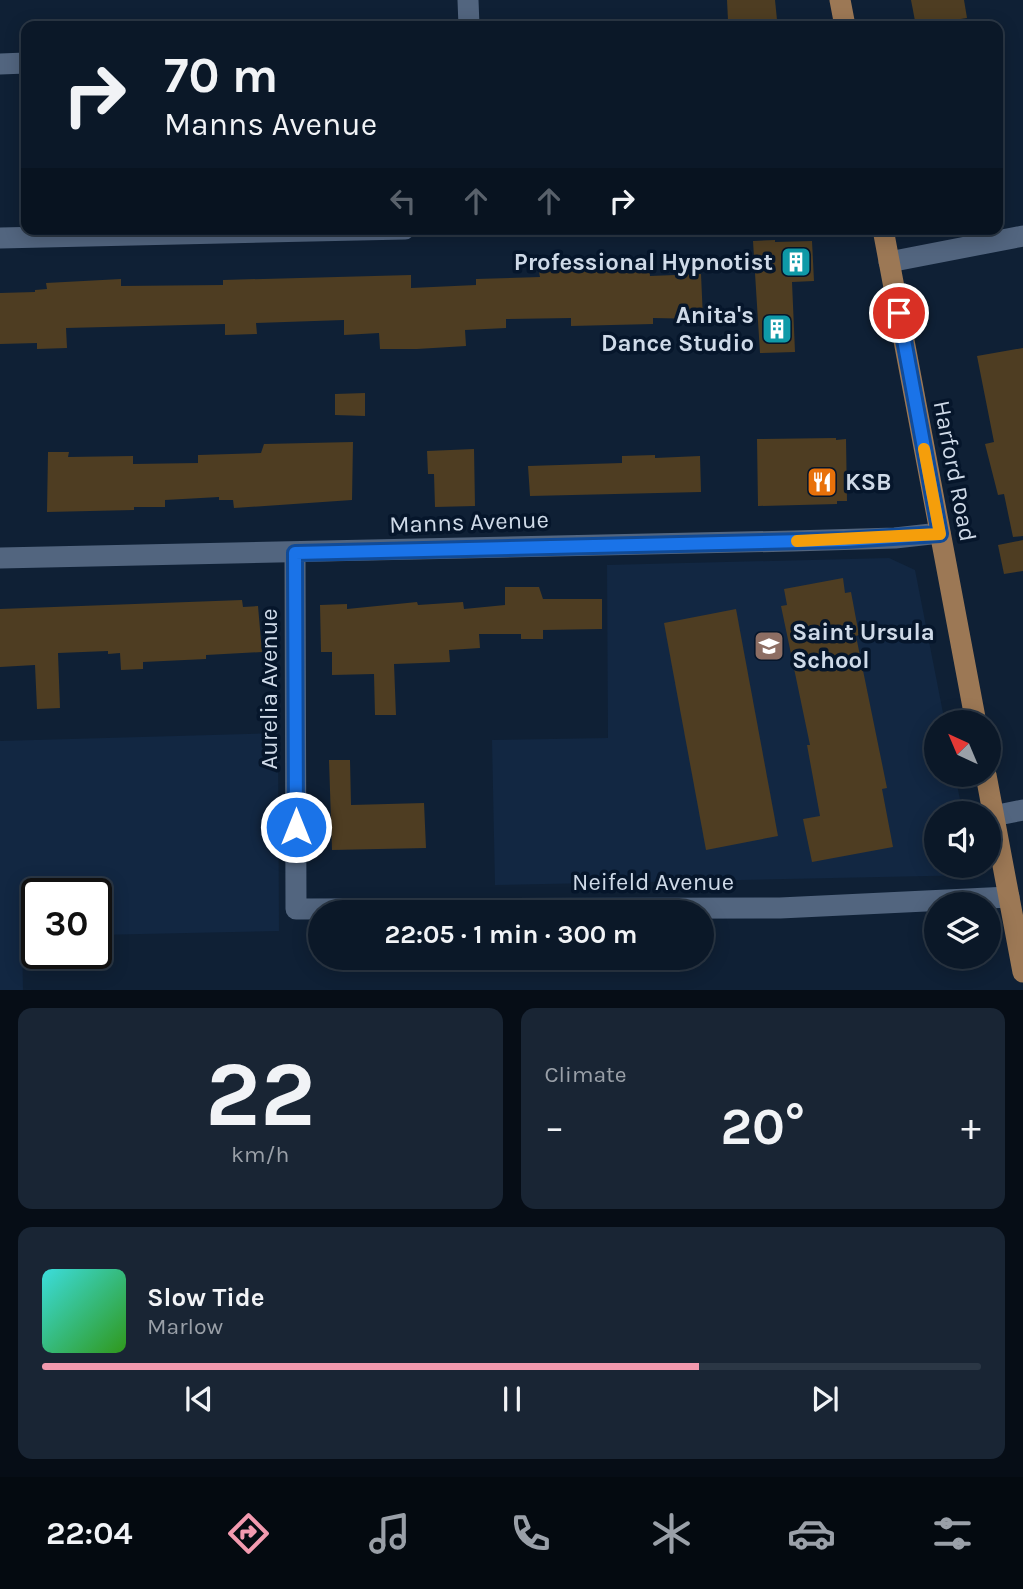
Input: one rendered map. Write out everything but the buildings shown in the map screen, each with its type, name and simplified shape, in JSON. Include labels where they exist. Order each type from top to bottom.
[{"type":"main road","points":[[840,0],[844,21]]},
{"type":"main road","name":"Harford Road","points":[[884,235],[974,710]]},
{"type":"main road","points":[[1001,856],[1023,972]]},
{"type":"street","points":[[468,0],[469,21]]},
{"type":"street","points":[[0,64],[21,63]]},
{"type":"street","points":[[0,238],[135,235]]},
{"type":"street","points":[[889,262],[1023,236]]},
{"type":"street","name":"Manns Avenue","points":[[0,558],[858,540],[940,534]]},
{"type":"street","name":"Aurelia Avenue","points":[[295,553],[296,909]]},
{"type":"street","points":[[1001,814],[1023,810]]},
{"type":"street","name":"Neifeld Avenue","points":[[296,909],[780,908],[1009,897]]},
{"type":"shaded area","name":"Saint Ursula School","points":[[889,558],[915,570],[942,710],[924,710],[924,788],[958,788],[960,801],[924,801],[924,876],[495,885],[492,740],[608,738],[607,565]]},
{"type":"shaded area","points":[[278,733],[279,931],[112,935],[112,878],[21,878],[23,990],[0,990],[0,741]]},
{"type":"slow traffic","points":[[797,541],[940,534],[924,449]]},
{"type":"place","name":"Professional Hypnotist","points":[[796,262]]},
{"type":"place","name":"Anita's Dance Studio","points":[[777,329]]},
{"type":"place","name":"KSB","points":[[822,482]]},
{"type":"place","name":"Saint Ursula School","points":[[769,646]]},
{"type":"route","points":[[296,827],[295,553],[621,543],[845,540],[940,534],[899,313]]}]
